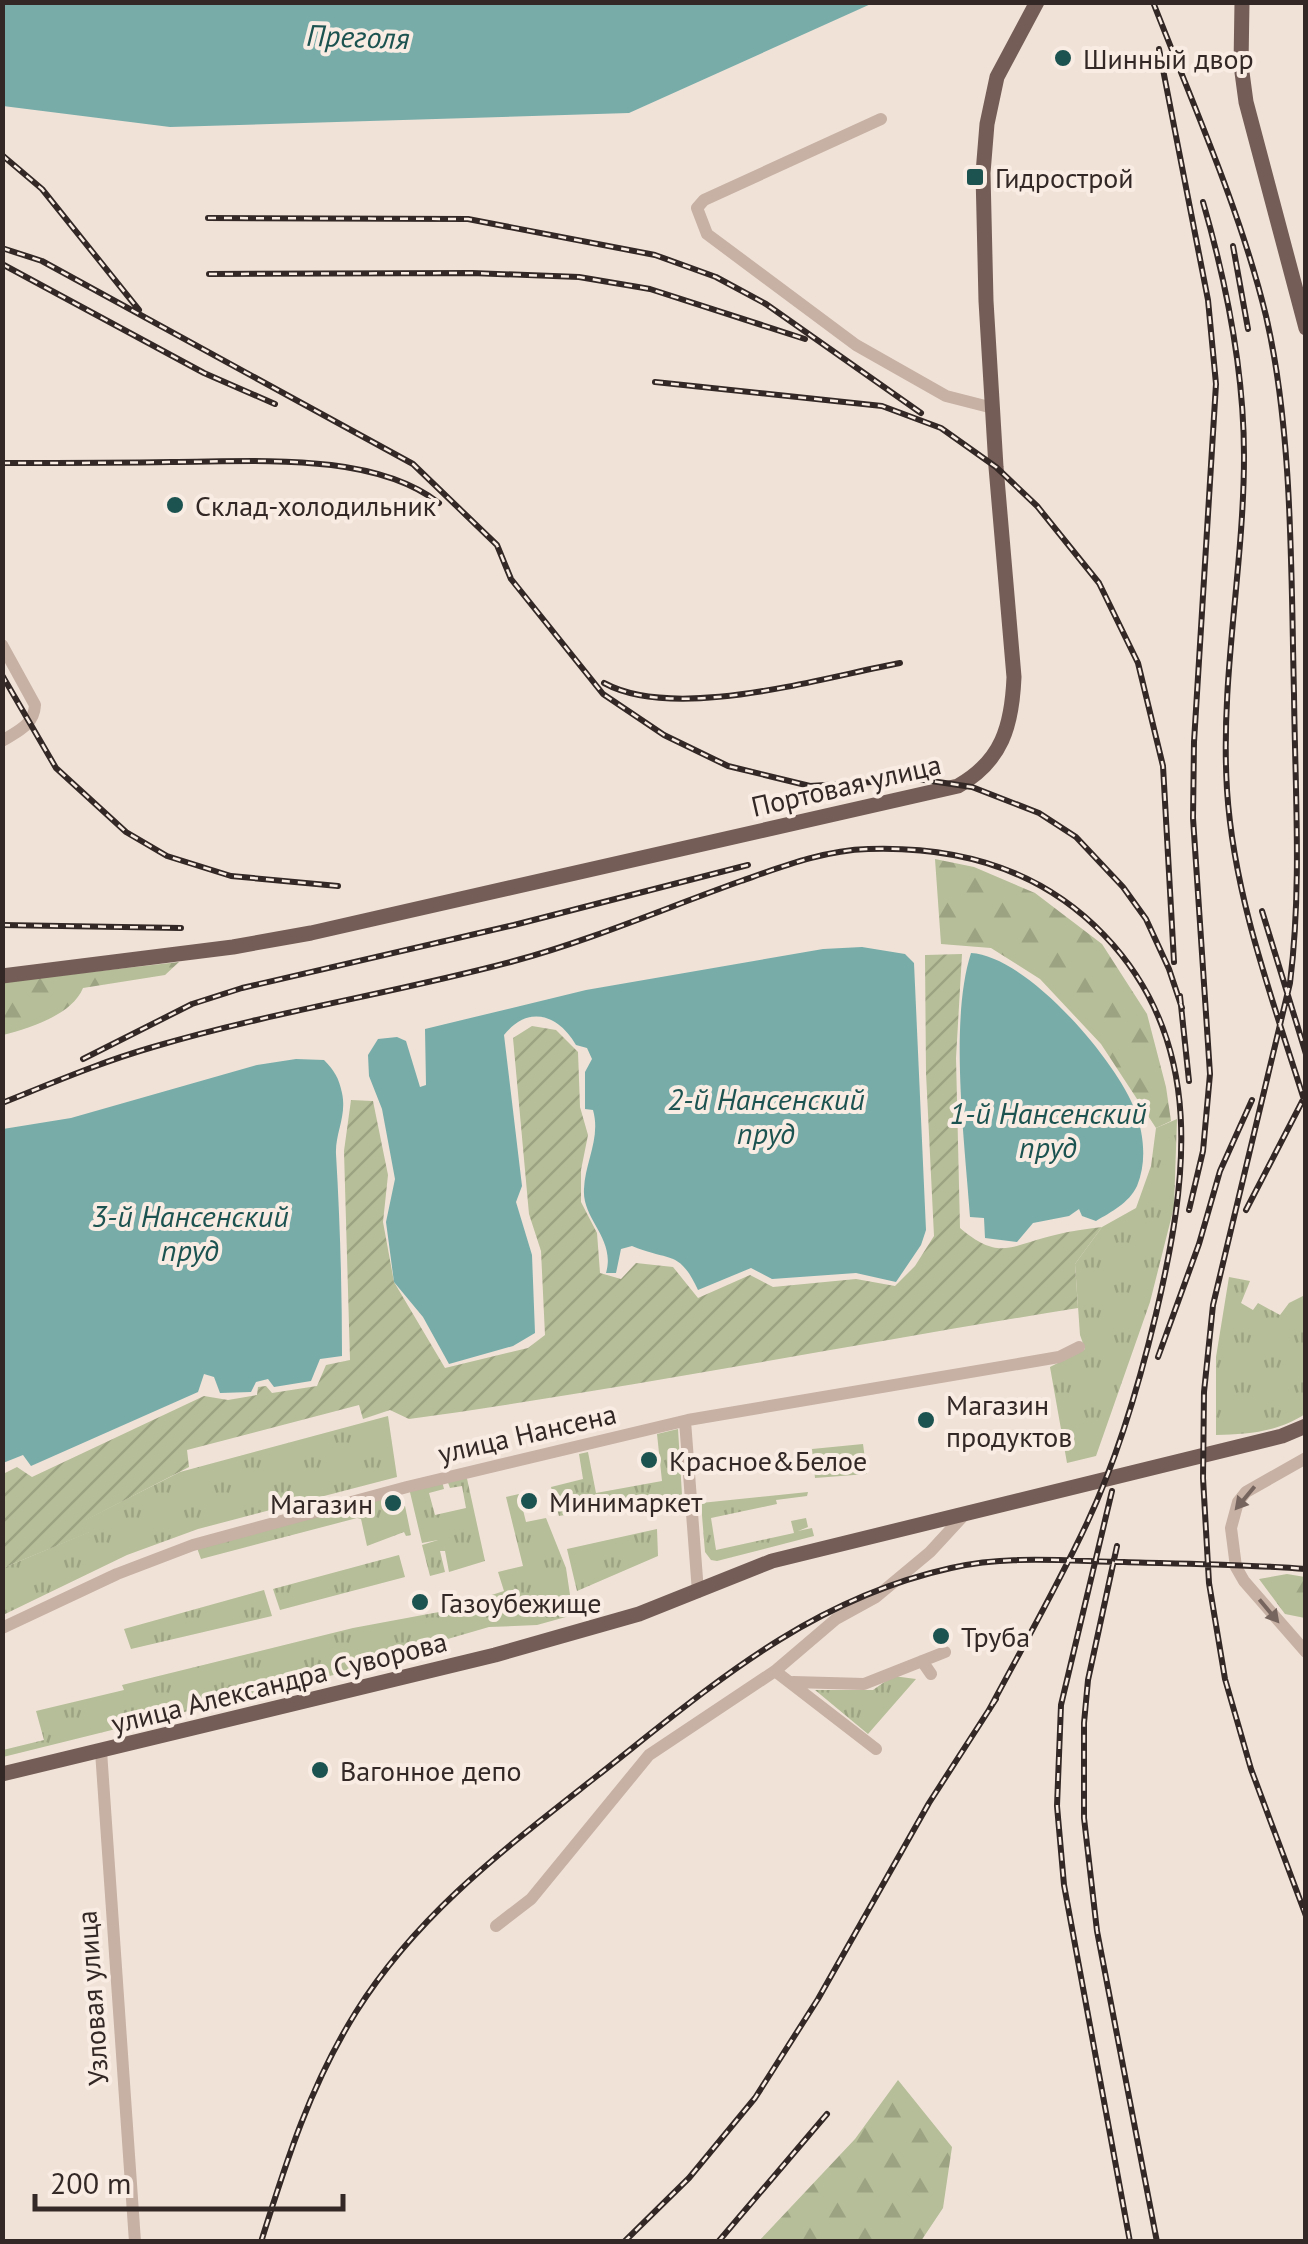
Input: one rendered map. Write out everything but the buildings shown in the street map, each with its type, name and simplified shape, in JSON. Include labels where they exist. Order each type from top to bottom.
[{"type":"main road","name":"Портовая улица","points":[[2,976],[233,947],[312,933],[958,786],[976,776],[999,750],[1009,729],[1014,678],[982,198],[987,124],[1002,64],[1037,2]]},
{"type":"main road","points":[[1242,2],[1241,64],[1246,102],[1306,328]]},
{"type":"main road","name":"улица Александра Суворова","points":[[2,1774],[496,1655],[639,1614],[772,1561],[1255,1442],[1306,1426]]},
{"type":"street","points":[[881,119],[704,200],[697,208],[706,234],[856,345],[946,396],[993,408]]},
{"type":"street","points":[[2,646],[35,705],[29,724],[2,740]]},
{"type":"street","name":"улица Нансена","points":[[2,1628],[117,1574],[193,1545],[407,1487],[685,1421],[1058,1357],[1079,1347]]},
{"type":"street","points":[[685,1421],[698,1592]]},
{"type":"street","points":[[1306,1458],[1246,1492],[1238,1502],[1232,1528],[1236,1567],[1244,1581],[1306,1652]]},
{"type":"street","points":[[496,1926],[531,1898],[650,1755],[776,1671],[836,1619],[876,1597],[930,1552],[967,1512]]},
{"type":"street","points":[[793,1682],[864,1684],[946,1652]]},
{"type":"street","points":[[922,1662],[931,1674]]},
{"type":"street","points":[[776,1671],[876,1749]]},
{"type":"street","points":[[820,1682],[834,1672]]},
{"type":"street","name":"Узловая улица","points":[[101,1752],[135,2242]]},
{"type":"green space","points":[[935,859],[974,867],[1035,893],[1102,944],[1147,1014],[1171,1121],[1156,1128],[1101,1044],[1040,979],[991,948],[941,944]]},
{"type":"green space","points":[[962,954],[956,1058],[960,1228],[986,1245],[1006,1248],[1102,1227],[1075,1264],[1078,1308],[409,1419],[390,1410],[363,1419],[359,1405],[187,1450],[189,1467],[86,1520],[90,1532],[3,1568],[3,1474],[17,1467],[32,1477],[204,1396],[228,1400],[257,1395],[258,1387],[266,1386],[272,1393],[317,1386],[326,1365],[350,1360],[344,1151],[351,1100],[373,1101],[388,1175],[383,1222],[394,1282],[445,1368],[528,1348],[545,1335],[541,1251],[529,1214],[513,1038],[532,1026],[556,1030],[578,1052],[580,1107],[588,1135],[581,1170],[581,1202],[597,1233],[600,1273],[621,1279],[636,1263],[673,1267],[698,1298],[750,1275],[773,1287],[856,1279],[895,1286],[915,1266],[934,1236],[925,955]]},
{"type":"green space","points":[[179,962],[165,975],[83,988],[60,1013],[3,1035],[3,982]]},
{"type":"green space","points":[[1177,1119],[1174,1207],[1150,1302],[1096,1456],[1067,1463],[1050,1367],[1085,1349],[1080,1335],[1075,1264],[1102,1227],[1136,1208],[1151,1166],[1156,1128]]},
{"type":"green space","points":[[1229,1277],[1250,1281],[1241,1303],[1253,1310],[1258,1303],[1280,1315],[1289,1303],[1305,1295],[1305,1414],[1273,1428],[1216,1435],[1216,1357]]},
{"type":"green space","points":[[388,1416],[397,1477],[198,1529],[127,1555],[3,1615],[3,1568],[89,1532],[85,1520],[180,1472]]},
{"type":"green space","points":[[678,1429],[682,1495],[559,1516],[551,1487],[583,1479],[579,1454],[588,1452],[596,1493],[662,1481],[657,1434]]},
{"type":"green space","points":[[863,1444],[867,1474],[815,1478],[812,1449]]},
{"type":"green space","points":[[466,1474],[485,1561],[449,1572],[445,1551],[440,1551],[445,1572],[430,1576],[422,1545],[438,1540],[422,1543],[409,1488],[442,1481],[444,1489],[429,1493],[435,1515],[466,1508],[462,1486],[450,1488],[447,1480]]},
{"type":"green space","points":[[808,1492],[807,1496],[776,1500],[777,1504],[711,1518],[716,1550],[794,1533],[791,1521],[806,1518],[808,1527],[798,1531],[812,1528],[814,1536],[717,1561],[705,1552],[701,1503]]},
{"type":"green space","points":[[519,1494],[526,1522],[546,1518],[566,1568],[573,1615],[537,1625],[489,1627],[427,1645],[394,1660],[3,1757],[3,1750],[44,1740],[36,1711],[124,1690],[122,1685],[353,1628],[439,1612],[504,1591],[498,1572],[523,1566],[506,1497]]},
{"type":"green space","points":[[381,1497],[386,1511],[405,1506],[411,1535],[404,1532],[367,1546],[361,1519],[357,1518],[201,1559],[197,1548]]},
{"type":"green space","points":[[657,1529],[658,1556],[577,1591],[567,1549]]},
{"type":"green space","points":[[399,1555],[405,1577],[280,1610],[273,1589]]},
{"type":"green space","points":[[1287,1574],[1305,1577],[1305,1618],[1285,1614],[1259,1579]]},
{"type":"green space","points":[[264,1590],[272,1616],[131,1649],[124,1629]]},
{"type":"green space","points":[[893,1676],[916,1679],[868,1734],[815,1690],[873,1690]]},
{"type":"green space","points":[[898,2080],[952,2147],[943,2208],[921,2241],[759,2241],[855,2139]]},
{"type":"water","name":"Преголя","points":[[3,2],[873,3],[629,113],[170,127],[3,106]]},
{"type":"water","name":"2-й Нансенский пруд","points":[[862,947],[905,954],[914,963],[926,1230],[921,1245],[896,1282],[856,1273],[772,1279],[751,1268],[698,1290],[679,1262],[632,1246],[621,1249],[616,1273],[606,1273],[606,1249],[588,1210],[584,1189],[595,1130],[593,1110],[585,1109],[585,1072],[592,1059],[587,1048],[576,1045],[561,1026],[533,1017],[504,1035],[522,1186],[516,1202],[532,1255],[535,1333],[513,1346],[449,1364],[423,1317],[394,1282],[386,1222],[395,1179],[382,1109],[369,1076],[368,1055],[378,1039],[397,1037],[406,1041],[420,1087],[426,1085],[425,1029],[586,990],[823,949]]},
{"type":"water","name":"1-й Нансенский пруд","points":[[971,953],[1018,972],[1067,1014],[1109,1065],[1135,1110],[1143,1148],[1137,1186],[1124,1202],[1096,1221],[1082,1216],[1079,1209],[1069,1216],[1033,1223],[1017,1242],[985,1238],[984,1218],[970,1217],[960,1047],[964,981]]},
{"type":"water","name":"3-й Нансенский пруд","points":[[296,1059],[324,1060],[336,1075],[342,1093],[336,1154],[342,1356],[320,1359],[311,1381],[274,1387],[268,1379],[256,1382],[251,1392],[220,1393],[214,1377],[204,1374],[198,1392],[31,1466],[23,1455],[3,1463],[3,1129],[71,1118],[257,1065]]},
{"type":"railway","points":[[1153,2],[1215,158],[1255,276],[1275,361],[1286,455],[1296,802],[1294,947],[1290,983],[1213,1305],[1204,1392],[1203,1478],[1209,1583],[1225,1679],[1251,1769],[1306,1916]]},
{"type":"railway","points":[[1159,49],[1208,300],[1216,384],[1194,742],[1193,818],[1210,1074],[1203,1151],[1189,1210]]},
{"type":"railway","points":[[2,155],[42,189],[139,310]]},
{"type":"railway","points":[[1203,202],[1233,328],[1243,424],[1243,498],[1227,706],[1231,831],[1257,950],[1306,1106]]},
{"type":"railway","points":[[208,218],[468,219],[655,255],[716,277],[766,304],[921,413]]},
{"type":"railway","points":[[1233,246],[1248,329]]},
{"type":"railway","points":[[2,248],[42,261],[413,464],[497,545],[511,579],[603,694],[664,735],[728,766],[810,786],[918,779],[972,787],[1039,813],[1076,837],[1123,887],[1146,919],[1182,1008]]},
{"type":"railway","points":[[2,264],[204,373],[275,404]]},
{"type":"railway","points":[[209,274],[472,273],[579,277],[650,289],[805,339]]},
{"type":"railway","points":[[655,382],[882,406],[941,428],[996,467],[1037,506],[1099,583],[1138,663],[1163,766],[1174,962]]},
{"type":"railway","points":[[2,463],[311,463],[380,475],[412,486],[439,503]]},
{"type":"railway","points":[[604,683],[634,694],[708,698],[900,663]]},
{"type":"railway","points":[[2,675],[56,768],[126,832],[167,856],[231,876],[338,886]]},
{"type":"railway","points":[[2,1103],[153,1047],[542,953],[772,870],[836,852],[901,849],[965,857],[996,866],[1053,893],[1104,935],[1137,977],[1160,1021],[1174,1068],[1181,1116],[1181,1165],[1176,1214],[1156,1314],[1118,1447],[1076,1547],[989,1710]]},
{"type":"railway","points":[[83,1059],[192,1004],[242,988],[514,925],[748,865]]},
{"type":"railway","points":[[1262,911],[1306,1054]]},
{"type":"railway","points":[[2,925],[181,928]]},
{"type":"railway","points":[[1180,996],[1189,1081]]},
{"type":"railway","points":[[1246,1210],[1306,1094]]},
{"type":"railway","points":[[1158,1357],[1199,1244],[1220,1171],[1252,1100]]},
{"type":"railway","points":[[1112,1491],[1061,1705],[1057,1806],[1064,1885],[1130,2242]]},
{"type":"railway","points":[[1117,1546],[1088,1680],[1084,1818],[1097,1931],[1157,2242]]},
{"type":"railway","points":[[261,2242],[290,2152],[325,2067],[356,2012],[407,1943],[466,1884],[530,1829],[680,1710],[762,1651],[851,1601],[899,1582],[972,1564],[1059,1560],[1306,1569]]},
{"type":"railway","points":[[624,2242],[689,2178],[755,2098],[818,1999],[929,1803],[996,1699]]},
{"type":"railway","points":[[718,2242],[827,2114]]},
{"type":"place","name":"Шинный двор","points":[[1063,58]]},
{"type":"place","name":"Гидрострой","points":[[975,177]]},
{"type":"place","name":"Склад-холодильник","points":[[175,505]]},
{"type":"place","name":"Магазин продуктов","points":[[926,1420]]},
{"type":"place","name":"Красное&Белое","points":[[649,1460]]},
{"type":"place","name":"Минимаркет","points":[[529,1501]]},
{"type":"place","name":"Магазин","points":[[393,1503]]},
{"type":"place","name":"Газоубежище","points":[[420,1602]]},
{"type":"place","name":"Труба","points":[[941,1636]]},
{"type":"place","name":"Вагонное депо","points":[[320,1770]]}]
